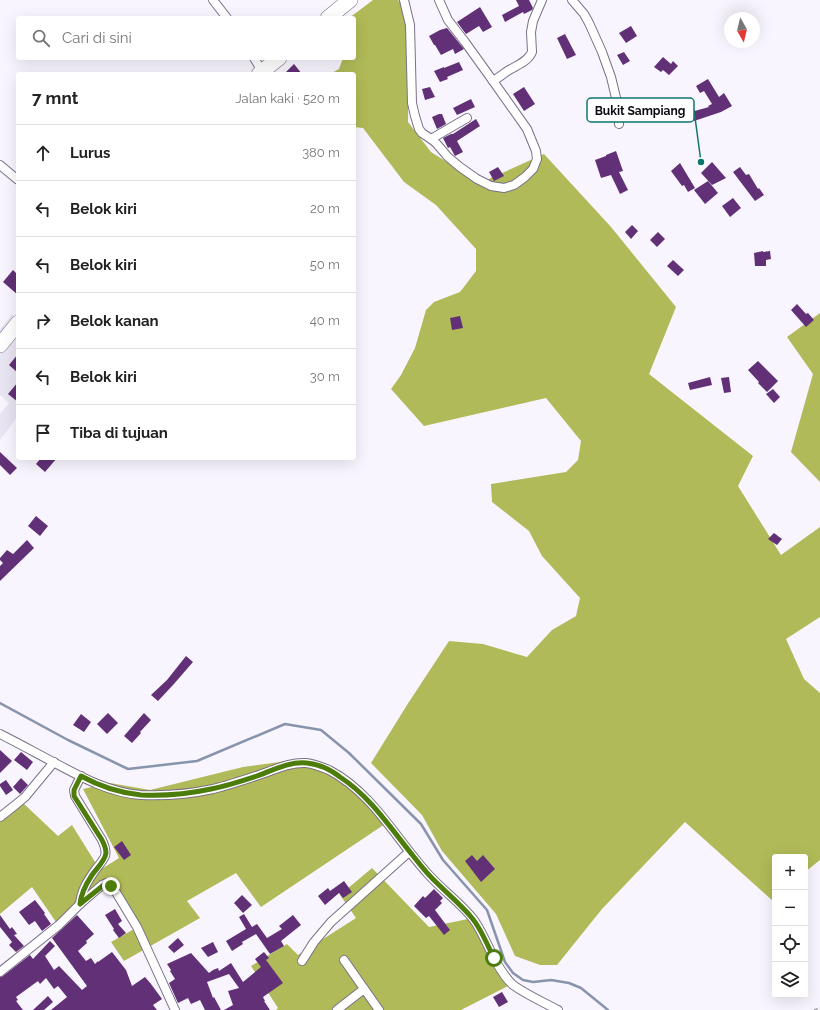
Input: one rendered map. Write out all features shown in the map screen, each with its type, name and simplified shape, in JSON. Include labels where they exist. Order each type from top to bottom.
[{"type":"highway","points":[[330,16],[350,0]]},
{"type":"highway","points":[[261,72],[276,60]]},
{"type":"highway","points":[[0,345],[16,325]]},
{"type":"street","points":[[214,0],[226,16]]},
{"type":"street","points":[[404,0],[410,25],[412,103],[419,129],[436,143],[448,157],[477,179],[492,186],[504,188],[514,185],[525,178],[533,169],[537,159],[536,151],[527,129],[448,20],[439,0]]},
{"type":"street","points":[[493,81],[531,55],[532,21],[542,0]]},
{"type":"street","points":[[572,0],[584,14],[602,52],[613,84],[617,102],[619,124]]},
{"type":"street","points":[[255,60],[260,72]]},
{"type":"street","points":[[431,139],[467,118]]},
{"type":"street","points":[[0,165],[16,178]]},
{"type":"street","points":[[0,734],[88,780],[118,791],[140,795],[192,793],[211,789],[281,767],[300,763],[316,765],[340,776],[367,798],[427,873],[473,919],[480,929],[497,964],[507,979],[513,985],[558,1010]]},
{"type":"street","points":[[0,817],[24,797],[54,762]]},
{"type":"street","points":[[80,904],[82,893],[106,854],[105,846],[102,840],[74,796],[74,790],[81,776]]},
{"type":"street","points":[[302,961],[314,942],[331,922],[410,852]]},
{"type":"street","points":[[0,972],[59,925],[80,904],[102,886],[109,883],[137,927],[175,1010]]},
{"type":"street","points":[[344,960],[379,1010]]},
{"type":"street","points":[[337,1010],[364,989]]},
{"type":"path","points":[[814,1010],[820,1008]]},
{"type":"shaded area","points":[[12,314],[16,319],[16,419],[0,440],[0,414],[9,403],[0,395],[0,329]]},
{"type":"green space","points":[[373,0],[398,0],[408,14],[408,122],[431,152],[480,183],[544,154],[611,227],[676,307],[649,374],[753,456],[738,486],[781,555],[820,527],[820,617],[786,639],[804,679],[820,693],[820,860],[808,870],[808,854],[772,854],[772,900],[685,822],[602,909],[557,965],[540,965],[515,956],[496,914],[442,851],[422,815],[371,763],[449,641],[483,644],[527,657],[552,630],[576,616],[580,598],[542,556],[529,531],[492,502],[491,484],[566,472],[578,460],[581,441],[546,398],[424,426],[391,389],[401,375],[415,348],[426,310],[434,302],[460,292],[476,271],[476,249],[436,205],[404,182],[363,128],[356,127],[356,72],[334,72],[339,69],[342,60],[356,60],[356,16],[352,16]]},
{"type":"green space","points":[[820,313],[820,482],[791,452],[813,374],[787,337]]},
{"type":"green space","points":[[302,759],[319,764],[343,776],[388,822],[261,907],[236,873],[187,901],[200,918],[124,961],[111,942],[136,928],[108,886],[58,925],[32,887],[0,914],[0,816],[23,803],[58,836],[72,825],[100,870],[119,858],[83,789],[110,783],[150,790],[243,767]]},
{"type":"green space","points":[[372,868],[429,927],[473,918],[508,976],[516,982],[461,1010],[276,1010],[278,1008],[251,966],[287,944],[298,955],[356,918],[340,895]]},
{"type":"building","points":[[516,0],[529,0],[533,8],[524,14],[523,12],[505,22],[502,15],[519,6]]},
{"type":"building","points":[[480,7],[492,27],[483,32],[479,26],[466,34],[457,22]]},
{"type":"building","points":[[631,26],[637,36],[626,43],[619,33]]},
{"type":"building","points":[[447,28],[464,49],[455,54],[453,49],[441,55],[429,36]]},
{"type":"building","points":[[565,34],[576,55],[567,59],[557,38]]},
{"type":"building","points":[[624,52],[630,61],[623,65],[617,55]]},
{"type":"building","points":[[663,57],[671,64],[673,61],[678,66],[669,75],[663,70],[661,72],[654,67]]},
{"type":"building","points":[[459,62],[463,70],[440,82],[434,71]]},
{"type":"building","points":[[294,64],[300,72],[286,72]]},
{"type":"building","points":[[708,79],[719,97],[724,93],[732,106],[721,112],[694,121],[691,112],[709,107],[708,106],[712,104],[704,91],[700,93],[696,86]]},
{"type":"building","points":[[430,87],[435,97],[425,100],[422,89]]},
{"type":"building","points":[[524,87],[535,104],[524,111],[513,94]]},
{"type":"building","points":[[471,99],[475,107],[457,115],[453,108]]},
{"type":"building","points":[[442,114],[446,124],[437,129],[432,117]]},
{"type":"building","points":[[476,119],[480,126],[457,141],[463,152],[455,156],[450,147],[448,148],[443,138],[453,134]]},
{"type":"building","points":[[616,151],[623,171],[619,172],[628,190],[620,194],[611,175],[601,178],[595,160]]},
{"type":"building","points":[[712,162],[726,178],[712,185],[701,173]]},
{"type":"building","points":[[680,163],[695,188],[688,192],[684,185],[682,186],[671,171]]},
{"type":"building","points":[[498,167],[504,176],[494,181],[489,172]]},
{"type":"building","points":[[740,167],[746,175],[749,174],[758,189],[759,188],[764,195],[755,201],[733,172]]},
{"type":"building","points":[[708,181],[718,193],[705,204],[694,190]]},
{"type":"building","points":[[733,198],[741,208],[730,217],[722,206]]},
{"type":"building","points":[[632,225],[638,231],[631,239],[625,232]]},
{"type":"building","points":[[658,232],[665,239],[657,247],[650,240]]},
{"type":"building","points":[[770,251],[771,259],[766,260],[766,266],[755,266],[754,253]]},
{"type":"building","points":[[673,260],[684,270],[678,276],[667,266]]},
{"type":"building","points":[[13,270],[16,273],[16,293],[3,282]]},
{"type":"building","points":[[797,304],[814,320],[806,327],[791,310]]},
{"type":"building","points":[[460,316],[463,328],[452,330],[450,318]]},
{"type":"building","points":[[16,356],[16,371],[9,365]]},
{"type":"building","points":[[758,361],[778,381],[767,392],[748,370]]},
{"type":"building","points":[[710,377],[712,385],[690,390],[688,383]]},
{"type":"building","points":[[729,377],[731,392],[724,393],[721,378]]},
{"type":"building","points":[[16,384],[16,400],[8,394]]},
{"type":"building","points":[[773,389],[780,397],[774,403],[766,394]]},
{"type":"building","points":[[0,452],[17,468],[10,475],[0,465]]},
{"type":"building","points":[[39,460],[55,460],[45,472],[36,464]]},
{"type":"building","points":[[36,516],[48,526],[40,536],[28,526]]},
{"type":"building","points":[[774,533],[782,539],[777,545],[768,539]]},
{"type":"building","points":[[27,540],[34,548],[0,581],[0,566],[3,563],[0,558],[7,550],[13,554]]},
{"type":"building","points":[[186,656],[193,662],[158,701],[151,695],[167,680]]},
{"type":"building","points":[[108,713],[118,723],[107,734],[97,724]]},
{"type":"building","points":[[144,713],[151,720],[132,743],[124,736]]},
{"type":"building","points":[[81,714],[91,722],[84,732],[73,725]]},
{"type":"building","points":[[0,750],[12,761],[0,773]]},
{"type":"building","points":[[21,752],[33,762],[27,770],[14,760]]},
{"type":"building","points":[[21,778],[28,785],[20,794],[13,787]]},
{"type":"building","points":[[6,780],[13,790],[6,795],[0,784]]},
{"type":"building","points":[[122,841],[131,855],[124,860],[114,847]]},
{"type":"building","points":[[472,855],[477,861],[483,855],[495,869],[481,882],[465,861]]},
{"type":"building","points":[[344,881],[352,892],[343,898],[339,893],[325,905],[318,896],[328,888],[330,891]]},
{"type":"building","points":[[434,889],[443,898],[440,901],[442,903],[435,910],[450,930],[444,935],[429,916],[426,918],[414,906],[423,896],[425,898]]},
{"type":"building","points":[[242,895],[252,905],[243,913],[234,903]]},
{"type":"building","points":[[35,900],[51,924],[42,931],[35,921],[29,925],[19,912]]},
{"type":"building","points":[[115,909],[122,921],[118,924],[126,933],[119,938],[105,915]]},
{"type":"building","points":[[244,914],[252,927],[257,924],[267,938],[282,929],[279,926],[293,915],[301,925],[281,941],[284,946],[270,954],[256,934],[242,942],[243,944],[232,951],[226,941],[246,929],[239,917]]},
{"type":"building","points":[[0,915],[10,929],[12,927],[17,934],[14,935],[24,946],[16,952],[9,945],[12,942],[0,927]]},
{"type":"building","points":[[77,915],[94,934],[78,951],[86,961],[91,958],[95,964],[112,952],[126,970],[132,986],[145,977],[151,984],[162,999],[153,1005],[157,1010],[51,1010],[67,997],[58,986],[54,989],[46,978],[40,984],[38,981],[16,997],[18,1000],[16,1001],[23,1010],[0,1010],[0,977],[30,955],[33,959],[50,941],[55,946],[45,956],[54,970],[59,966],[82,990],[87,986],[52,938]]},
{"type":"building","points":[[178,938],[184,945],[174,953],[168,947]]},
{"type":"building","points":[[213,942],[218,952],[208,957],[201,948]]},
{"type":"building","points":[[264,952],[269,958],[266,960],[283,983],[263,997],[270,1010],[224,1010],[233,1005],[228,991],[239,988],[229,974],[207,982],[213,998],[214,997],[221,1010],[205,1010],[200,1000],[191,1004],[188,998],[178,1003],[169,983],[175,979],[167,964],[191,953],[209,973],[218,968],[219,971],[231,963],[243,982],[261,967],[255,959]]},
{"type":"building","points":[[502,992],[508,1002],[499,1007],[493,997]]},
{"type":"building","points":[[48,996],[53,1002],[44,1010],[33,1010]]},
{"type":"waterway","points":[[0,703],[68,740],[128,769],[197,761],[285,724],[321,730],[349,753],[421,824],[443,860],[487,910],[505,962],[513,973],[523,980],[533,982],[551,980],[569,983],[581,988],[608,1010]]},
{"type":"place","name":"Bukit Sampiang","points":[[701,162]]},
{"type":"route","points":[[111,886],[109,883],[105,884],[80,904],[80,897],[85,886],[106,854],[105,846],[102,840],[74,796],[74,790],[81,776],[118,791],[140,795],[169,795],[192,793],[211,789],[258,776],[281,767],[307,763],[316,765],[340,776],[367,798],[427,873],[468,912],[480,929],[494,958]]}]
